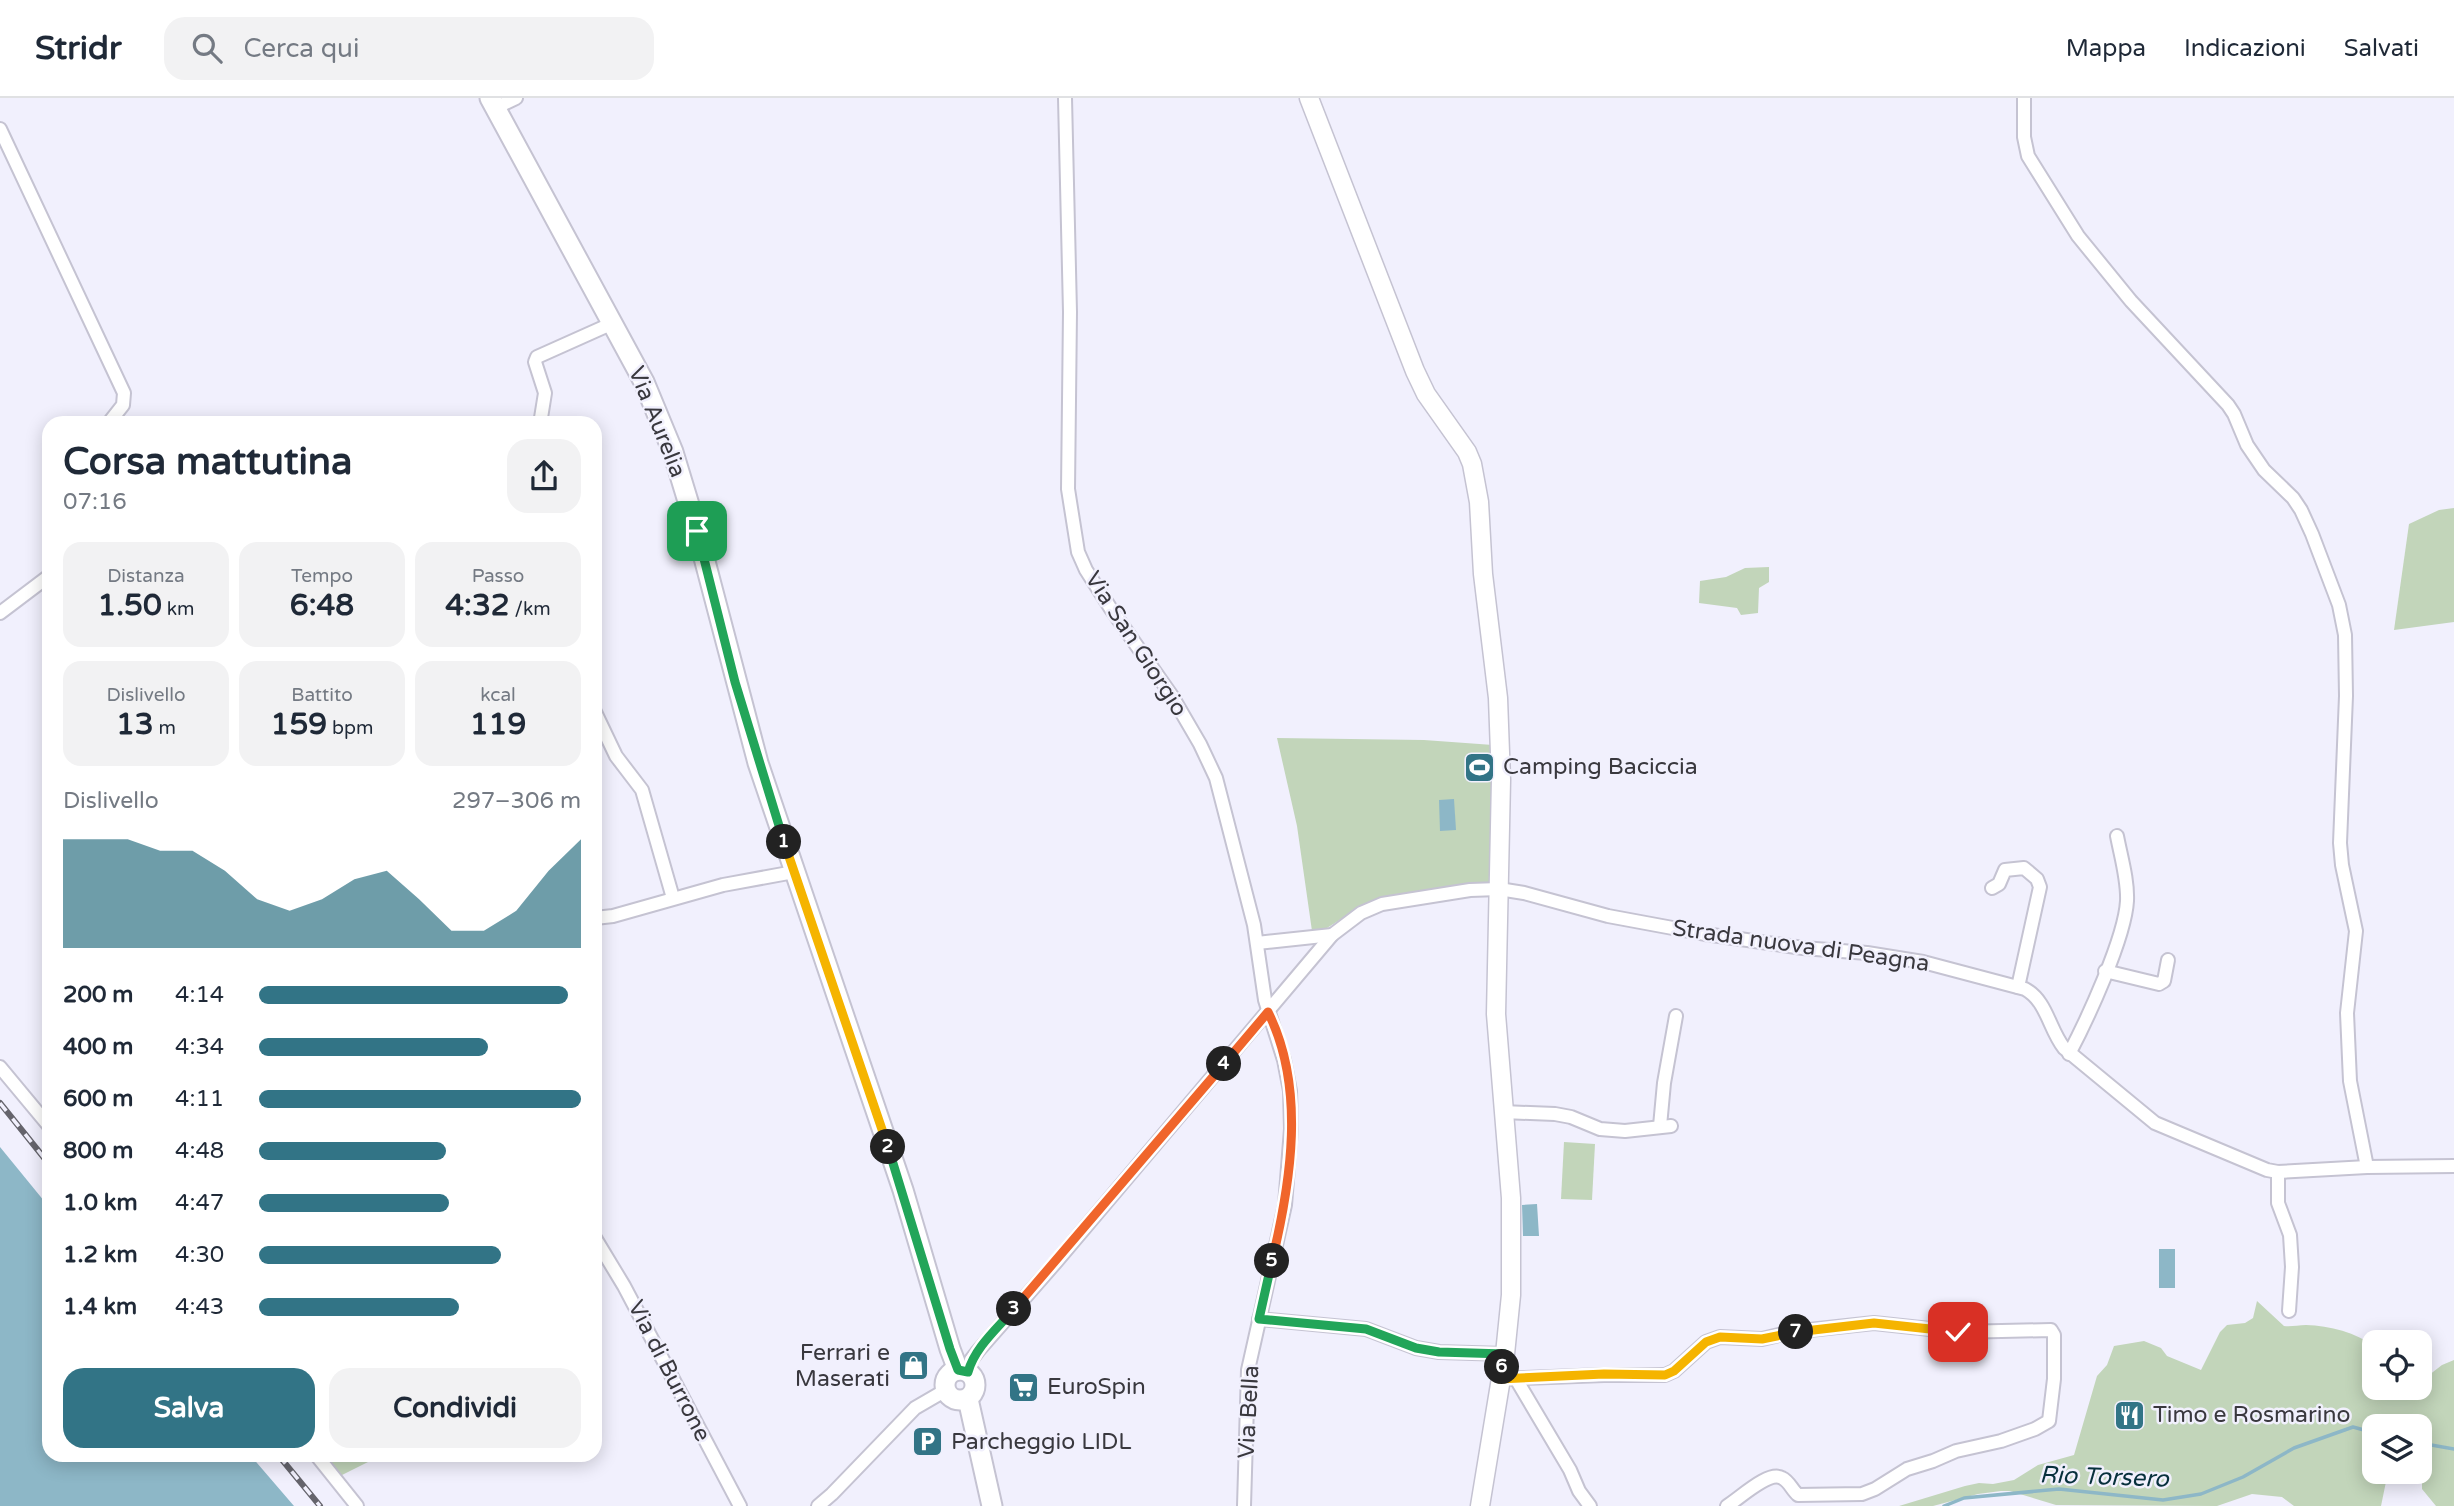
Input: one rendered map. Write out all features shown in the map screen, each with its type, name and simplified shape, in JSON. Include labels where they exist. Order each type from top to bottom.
[{"type":"main road","points":[[1309,98],[1415,371],[1426,394],[1467,452],[1479,502],[1483,575],[1498,698],[1501,780],[1496,1014],[1511,1226],[1511,1295],[1505,1354],[1508,1379],[1480,1506]]},
{"type":"main road","name":"Via Aurelia","points":[[493,103],[644,382],[673,452],[697,531],[758,763],[903,1190],[950,1349],[963,1371],[972,1376],[976,1386],[968,1399],[992,1506]]},
{"type":"main road","points":[[963,1371],[949,1375],[945,1385],[952,1399],[968,1399]]},
{"type":"street","points":[[493,103],[516,98]]},
{"type":"street","name":"Via San Giorgio","points":[[1065,98],[1070,312],[1068,489],[1078,552],[1111,609],[1172,696],[1216,778],[1257,943],[1268,1012]]},
{"type":"street","points":[[2024,98],[2024,137],[2028,156],[2043,181],[2078,236],[2131,301],[2234,414],[2248,445],[2264,470],[2293,498],[2301,510],[2339,605],[2344,635],[2346,696],[2340,843],[2356,931],[2347,1013],[2347,1043],[2350,1081],[2367,1167]]},
{"type":"street","points":[[0,129],[124,393],[123,405],[114,416]]},
{"type":"street","points":[[541,416],[545,393],[535,362],[537,357],[613,323]]},
{"type":"street","points":[[0,613],[42,581]]},
{"type":"street","points":[[602,727],[616,756],[642,790],[673,898]]},
{"type":"street","points":[[2069,1054],[2122,925],[2127,902],[2117,836]]},
{"type":"street","points":[[1992,888],[1999,884],[2005,870],[2024,868],[2037,879],[2040,887],[2018,987]]},
{"type":"street","points":[[602,917],[723,885],[794,872]]},
{"type":"street","name":"Strada nuova di Peagna","points":[[963,1371],[1332,935],[1361,913],[1382,904],[1470,890],[1499,889],[1524,893],[1608,916],[1704,934],[1923,962],[2018,987],[2033,993],[2041,1003],[2056,1039],[2069,1054],[2146,1117],[2165,1129],[2247,1164],[2278,1172],[2454,1166]]},
{"type":"street","points":[[1257,943],[1332,935]]},
{"type":"street","points":[[2105,971],[2159,984],[2164,981],[2168,960]]},
{"type":"street","name":"Via Bella","points":[[1244,1506],[1248,1370],[1285,1205],[1291,1129],[1290,1091],[1284,1060],[1268,1012]]},
{"type":"street","points":[[1503,1112],[1563,1116],[1600,1129],[1625,1131],[1666,1126],[1664,1083],[1676,1016]]},
{"type":"street","points":[[0,1067],[42,1118]]},
{"type":"street","points":[[2278,1172],[2278,1203],[2290,1235],[2292,1267],[2289,1311]]},
{"type":"street","name":"Via di Burrone","points":[[602,1250],[624,1286],[740,1506]]},
{"type":"street","points":[[1259,1319],[1366,1329],[1416,1348],[1439,1352],[1505,1354]]},
{"type":"street","points":[[1508,1379],[1604,1374],[1665,1375],[1674,1371],[1706,1342],[1720,1337],[1762,1339],[1791,1332],[1874,1323],[1958,1332],[2048,1328],[2054,1335],[2051,1414],[2049,1421],[2035,1429],[2001,1441],[1956,1451],[1907,1469],[1862,1494],[1798,1495],[1782,1477],[1775,1475],[1764,1478],[1727,1506]]},
{"type":"street","points":[[1508,1379],[1570,1470],[1579,1491],[1590,1506]]},
{"type":"street","points":[[818,1506],[915,1408],[946,1390]]},
{"type":"street","points":[[322,1462],[357,1506]]},
{"type":"green space","points":[[2454,508],[2454,622],[2394,630],[2409,524],[2439,510]]},
{"type":"green space","points":[[1769,567],[1769,582],[1759,588],[1758,613],[1741,615],[1737,608],[1699,603],[1700,581],[1726,577],[1745,568]]},
{"type":"green space","name":"Camping Baciccia","points":[[1277,738],[1424,740],[1493,745],[1493,882],[1474,882],[1380,900],[1360,907],[1327,928],[1312,931],[1297,826]]},
{"type":"green space","points":[[1564,1142],[1595,1144],[1592,1200],[1561,1199]]},
{"type":"green space","points":[[2257,1301],[2284,1326],[2333,1328],[2362,1338],[2362,1400],[2432,1400],[2432,1373],[2454,1360],[2454,1506],[2436,1506],[2422,1489],[2422,1484],[2432,1484],[2432,1414],[2362,1414],[2362,1484],[2386,1484],[2381,1506],[2294,1506],[2282,1497],[2252,1494],[2217,1506],[2056,1505],[2010,1491],[2001,1491],[1933,1506],[1899,1506],[1965,1486],[2014,1480],[2038,1465],[2074,1455],[2097,1376],[2107,1365],[2114,1346],[2144,1341],[2161,1348],[2167,1356],[2201,1370],[2220,1332],[2227,1325],[2245,1323],[2253,1318]]},
{"type":"green space","points":[[329,1462],[368,1462],[340,1476]]},
{"type":"water","points":[[1454,799],[1456,830],[1440,831],[1439,800]]},
{"type":"water","points":[[0,1147],[42,1198],[42,1462],[256,1462],[294,1506],[0,1506]]},
{"type":"water","points":[[1537,1204],[1539,1236],[1523,1236],[1522,1205]]},
{"type":"water","points":[[2159,1249],[2175,1249],[2175,1288],[2159,1288]]},
{"type":"waterway","name":"Rio Torsero","points":[[1944,1506],[1964,1498],[2059,1489],[2163,1500],[2201,1494],[2243,1477],[2294,1448],[2353,1427],[2362,1429]]},
{"type":"waterway","name":"Rio Torsero","points":[[2432,1445],[2454,1449]]},
{"type":"railway","points":[[0,1103],[42,1155]]},
{"type":"railway","points":[[284,1462],[320,1506]]},
{"type":"place","name":"Camping Baciccia","points":[[1480,767]]},
{"type":"place","name":"Ferrari e Maserati","points":[[913,1366]]},
{"type":"place","name":"EuroSpin","points":[[1024,1387]]},
{"type":"place","name":"Timo e Rosmarino","points":[[2130,1415]]},
{"type":"place","name":"Parcheggio LIDL","points":[[928,1442]]},
{"type":"route","points":[[697,531],[758,763],[903,1190],[958,1370],[968,1372],[971,1360],[978,1351],[1268,1012],[1284,1060],[1290,1091],[1291,1129],[1285,1205],[1259,1319],[1366,1329],[1416,1348],[1439,1352],[1505,1354],[1499,1379],[1516,1380],[1604,1374],[1665,1375],[1674,1371],[1706,1342],[1720,1337],[1762,1339],[1791,1332],[1874,1323],[1958,1332]]}]
